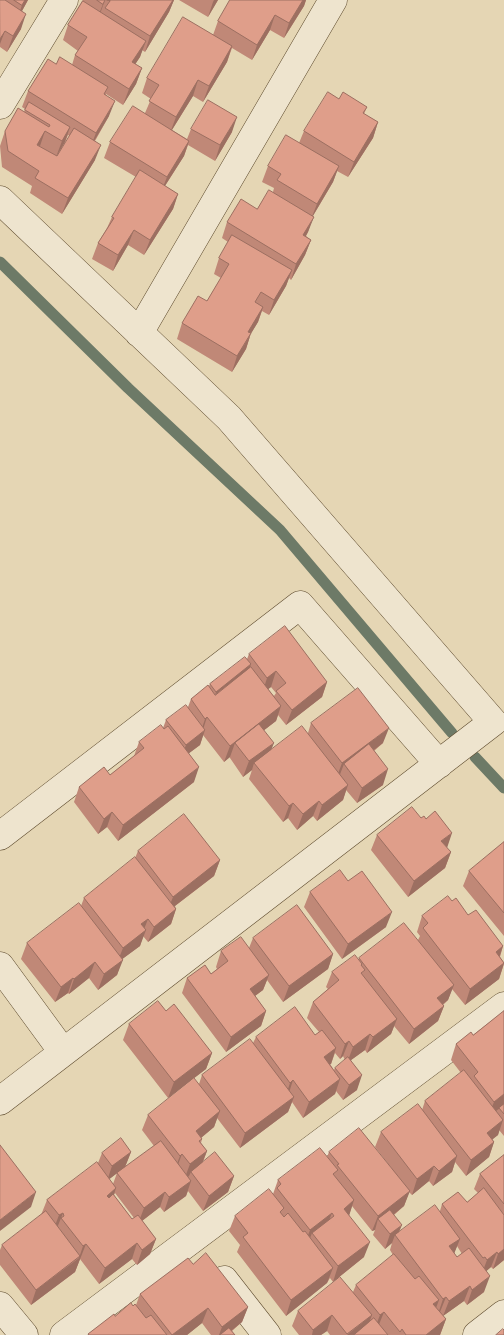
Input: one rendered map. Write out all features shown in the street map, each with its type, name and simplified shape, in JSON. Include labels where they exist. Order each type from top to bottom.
[{"type":"street","points":[[0,105],[64,0]]},
{"type":"street","points":[[139,332],[334,0]]},
{"type":"street","points":[[0,200],[228,418],[498,728],[439,764],[0,1101]]},
{"type":"street","points":[[0,836],[300,605],[439,764]]},
{"type":"street","points":[[0,966],[63,1052]]},
{"type":"street","points":[[64,1335],[504,1006]]},
{"type":"street","points":[[192,1240],[266,1335]]},
{"type":"street","points":[[0,1306],[24,1335]]},
{"type":"street","points":[[477,1335],[504,1314]]},
{"type":"building","points":[[0,0],[5,0],[26,14],[13,36],[5,31],[0,39]]},
{"type":"building","points":[[14,0],[25,0],[22,5]]},
{"type":"building","points":[[97,0],[105,0],[103,4]]},
{"type":"building","points":[[107,0],[173,0],[150,36],[105,8],[110,1]]},
{"type":"building","points":[[230,0],[303,0],[289,23],[275,15],[257,45],[218,21]]},
{"type":"building","points":[[83,1],[146,41],[132,62],[142,68],[129,89],[75,55],[87,37],[68,25]]},
{"type":"building","points":[[183,17],[232,46],[209,86],[198,80],[176,117],[149,101],[159,85],[147,78]]},
{"type":"building","points":[[60,57],[108,87],[104,94],[115,101],[96,133],[28,91],[48,59],[56,64]]},
{"type":"building","points":[[328,92],[339,99],[343,92],[367,107],[363,113],[378,122],[354,162],[304,131]]},
{"type":"building","points":[[208,100],[237,117],[220,145],[191,129]]},
{"type":"building","points":[[29,102],[70,127],[62,141],[45,131],[37,145],[57,156],[74,128],[101,145],[68,198],[35,178],[39,171],[8,151],[5,131],[18,108],[49,127],[50,125],[25,110]]},
{"type":"building","points":[[133,106],[189,141],[167,177],[110,142]]},
{"type":"building","points":[[286,135],[339,166],[317,204],[277,180],[281,174],[268,166]]},
{"type":"building","points":[[140,170],[178,194],[150,240],[134,230],[118,255],[98,243]]},
{"type":"building","points":[[269,190],[314,217],[303,235],[311,240],[296,264],[227,222],[241,199],[257,209]]},
{"type":"building","points":[[232,235],[292,270],[274,300],[261,292],[255,302],[263,307],[248,332],[251,333],[237,356],[182,323],[198,296],[207,301],[229,264],[219,258]]},
{"type":"building","points":[[285,626],[327,682],[292,710],[276,691],[286,683],[276,671],[267,678],[249,654]]},
{"type":"building","points":[[245,657],[251,664],[216,692],[210,684]]},
{"type":"building","points":[[251,667],[281,706],[230,746],[207,717],[205,719],[191,699],[208,685],[215,695]]},
{"type":"building","points":[[358,688],[389,728],[342,763],[311,723]]},
{"type":"building","points":[[186,705],[205,730],[186,745],[166,720]]},
{"type":"building","points":[[259,724],[274,743],[249,761],[235,743]]},
{"type":"building","points":[[161,725],[164,729],[168,726],[199,767],[123,825],[112,812],[104,819],[79,787],[104,767],[110,775],[144,748],[139,742]]},
{"type":"building","points":[[302,726],[348,785],[322,805],[319,801],[303,814],[293,803],[289,806],[254,763]]},
{"type":"building","points":[[369,744],[388,769],[362,788],[344,764]]},
{"type":"building","points":[[412,807],[421,818],[424,816],[426,819],[435,811],[452,833],[441,841],[451,852],[414,881],[377,835]]},
{"type":"building","points":[[184,814],[220,860],[173,897],[138,851]]},
{"type":"building","points":[[504,842],[504,913],[469,871]]},
{"type":"building","points":[[135,857],[176,909],[154,927],[148,919],[141,924],[146,930],[123,948],[84,898]]},
{"type":"building","points":[[340,870],[348,881],[362,871],[392,912],[348,944],[310,892]]},
{"type":"building","points":[[448,896],[452,901],[456,898],[468,915],[476,910],[503,946],[496,952],[504,963],[470,989],[423,928],[428,923],[422,916]]},
{"type":"building","points":[[79,903],[123,960],[104,974],[95,962],[61,987],[27,943]]},
{"type":"building","points":[[297,905],[333,954],[289,986],[253,938]]},
{"type":"building","points":[[404,923],[454,985],[437,998],[444,1006],[414,1029],[359,958]]},
{"type":"building","points":[[241,937],[269,975],[250,989],[266,1011],[231,1037],[187,978],[205,965],[211,974],[228,961],[221,951]]},
{"type":"building","points":[[355,955],[365,970],[361,973],[397,1019],[373,1037],[370,1034],[353,1047],[349,1041],[345,1044],[313,1002],[339,980],[332,972]]},
{"type":"building","points":[[158,1001],[166,1011],[174,1004],[212,1053],[174,1082],[129,1024]]},
{"type":"building","points":[[295,1007],[315,1035],[322,1030],[336,1048],[324,1057],[340,1079],[309,1102],[293,1080],[290,1083],[256,1037]]},
{"type":"building","points":[[504,1011],[504,1094],[494,1102],[474,1076],[478,1072],[456,1044],[471,1032],[473,1035]]},
{"type":"building","points":[[250,1039],[294,1097],[245,1133],[202,1075]]},
{"type":"building","points":[[348,1057],[362,1075],[349,1085],[335,1068]]},
{"type":"building","points":[[464,1070],[503,1120],[487,1133],[494,1142],[471,1160],[425,1101]]},
{"type":"building","points":[[194,1078],[220,1111],[196,1131],[202,1139],[199,1141],[207,1151],[190,1164],[182,1154],[180,1156],[148,1115]]},
{"type":"building","points":[[418,1104],[457,1156],[439,1171],[434,1166],[417,1179],[381,1132]]},
{"type":"building","points":[[504,1104],[504,1114],[499,1108]]},
{"type":"building","points":[[359,1128],[410,1191],[378,1216],[337,1165],[339,1164],[329,1152]]},
{"type":"building","points":[[121,1138],[131,1152],[112,1166],[102,1153]]},
{"type":"building","points":[[161,1141],[191,1181],[169,1197],[165,1192],[144,1208],[117,1173]]},
{"type":"building","points":[[0,1145],[36,1192],[0,1220]]},
{"type":"building","points":[[320,1148],[338,1170],[333,1174],[354,1200],[344,1209],[370,1242],[338,1266],[312,1233],[334,1216],[332,1213],[310,1230],[277,1188],[281,1184],[278,1180]]},
{"type":"building","points":[[215,1152],[234,1176],[209,1196],[191,1172]]},
{"type":"building","points":[[504,1155],[504,1204],[480,1174]]},
{"type":"building","points":[[97,1162],[116,1188],[107,1196],[109,1198],[113,1194],[132,1219],[138,1215],[156,1239],[142,1250],[137,1243],[105,1268],[86,1244],[83,1246],[61,1218],[64,1216],[63,1213],[59,1215],[47,1200]]},
{"type":"building","points":[[484,1188],[504,1215],[504,1249],[487,1260],[485,1257],[483,1258],[442,1204],[458,1192],[467,1202]]},
{"type":"building","points":[[269,1189],[284,1208],[280,1212],[284,1217],[288,1213],[303,1232],[305,1231],[333,1268],[291,1300],[243,1237],[248,1233],[235,1216]]},
{"type":"building","points":[[435,1205],[460,1239],[449,1246],[457,1257],[469,1248],[490,1276],[472,1290],[470,1286],[449,1301],[446,1297],[443,1299],[395,1235]]},
{"type":"building","points":[[390,1210],[402,1225],[390,1234],[378,1219]]},
{"type":"building","points":[[46,1211],[80,1256],[36,1290],[2,1245]]},
{"type":"building","points":[[206,1253],[248,1307],[222,1327],[208,1308],[172,1335],[140,1294],[188,1258],[193,1264]]},
{"type":"building","points":[[394,1254],[415,1279],[419,1276],[439,1300],[433,1304],[446,1319],[426,1335],[406,1335],[402,1329],[400,1332],[384,1312],[380,1315],[356,1285]]},
{"type":"building","points":[[340,1277],[372,1315],[347,1334],[332,1315],[313,1330],[298,1311]]},
{"type":"building","points":[[131,1303],[133,1306],[135,1304],[146,1318],[151,1315],[167,1335],[88,1334],[114,1314],[115,1316]]},
{"type":"building","points":[[374,1318],[388,1335],[354,1335]]},
{"type":"building","points":[[229,1328],[235,1335],[220,1335]]},
{"type":"building","points":[[503,1329],[504,1335],[496,1335]]},
{"type":"waterway","points":[[0,262],[128,388],[280,530],[452,733]]},
{"type":"waterway","points":[[475,757],[504,788]]}]
